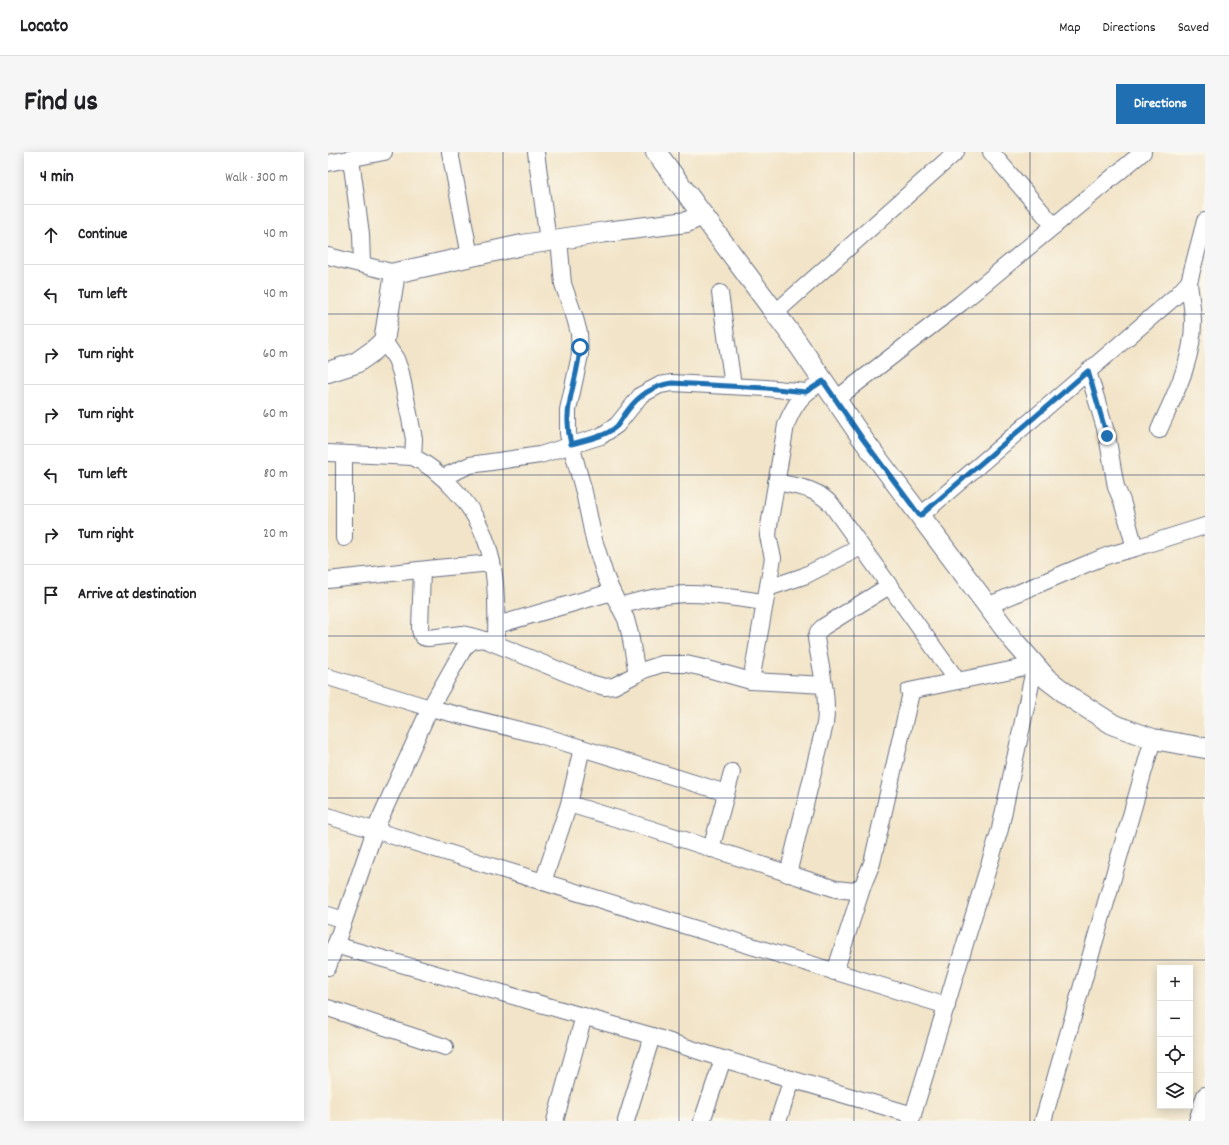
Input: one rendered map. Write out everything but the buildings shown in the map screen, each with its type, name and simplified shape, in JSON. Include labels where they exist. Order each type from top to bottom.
[{"type":"street","points":[[328,163],[384,152]]},
{"type":"street","points":[[450,152],[470,256]]},
{"type":"street","points":[[536,152],[563,284],[575,318],[580,347],[580,355],[568,410],[568,434],[584,492],[594,540],[605,575],[615,599],[626,619],[630,634],[636,674]]},
{"type":"street","points":[[656,152],[775,313],[862,438],[987,606],[1014,641],[1047,679],[1114,725],[1152,739],[1205,748]]},
{"type":"street","points":[[775,313],[956,152]]},
{"type":"street","points":[[991,152],[1054,226]]},
{"type":"street","points":[[836,400],[961,303],[1143,152]]},
{"type":"street","points":[[351,159],[361,234],[362,264]]},
{"type":"street","points":[[328,256],[395,272],[554,240],[687,222],[702,215]]},
{"type":"street","points":[[1159,430],[1186,367],[1189,354],[1193,322],[1189,282],[1205,221]]},
{"type":"street","points":[[328,372],[356,363],[384,341],[395,272]]},
{"type":"street","points":[[920,516],[1177,295],[1189,282]]},
{"type":"street","points":[[720,293],[733,386]]},
{"type":"street","points":[[384,341],[396,359],[401,373],[414,439],[413,457]]},
{"type":"street","points":[[1088,371],[1107,436],[1116,487],[1122,501],[1135,548]]},
{"type":"street","points":[[751,681],[773,558],[768,536],[786,425],[791,412],[806,392],[823,381]]},
{"type":"street","points":[[443,477],[470,465],[540,455],[571,444],[601,436],[617,426],[634,402],[641,395],[660,385],[672,383],[806,392]]},
{"type":"street","points":[[328,453],[413,457],[423,462],[443,477],[462,497],[481,524],[492,563],[496,586],[496,644]]},
{"type":"street","points":[[344,454],[344,538]]},
{"type":"street","points":[[776,482],[810,489],[824,497],[840,515],[861,547],[954,676]]},
{"type":"street","points":[[987,606],[1084,564],[1205,526]]},
{"type":"street","points":[[497,624],[615,599],[686,594],[767,595],[861,547]]},
{"type":"street","points":[[328,580],[492,563]]},
{"type":"street","points":[[422,570],[420,629],[424,638],[462,634],[479,638],[590,684],[605,687],[614,686],[644,670],[662,664],[686,664],[751,681],[824,685]]},
{"type":"street","points":[[788,874],[825,724],[826,711],[824,685],[816,638],[818,632],[823,627],[889,586]]},
{"type":"street","points":[[328,967],[375,830],[430,708],[464,648],[468,643],[479,638]]},
{"type":"street","points":[[835,972],[862,884],[872,863],[910,694],[1035,665]]},
{"type":"street","points":[[335,945],[652,1036],[912,1118],[1000,829],[1035,665]]},
{"type":"street","points":[[328,677],[430,708],[540,735],[726,793]]},
{"type":"street","points":[[1043,1121],[1152,739]]},
{"type":"street","points":[[543,882],[568,804],[582,748]]},
{"type":"street","points":[[711,849],[732,772]]},
{"type":"street","points":[[568,804],[836,889],[854,891],[862,884]]},
{"type":"street","points":[[328,816],[947,1006]]},
{"type":"street","points":[[328,915],[344,920]]},
{"type":"street","points":[[328,1008],[445,1047]]},
{"type":"street","points":[[555,1121],[584,1016]]},
{"type":"street","points":[[626,1121],[652,1036]]},
{"type":"street","points":[[702,1121],[723,1059]]},
{"type":"street","points":[[778,1121],[792,1079]]},
{"type":"street","points":[[1197,1121],[1205,1095]]},
{"type":"route","points":[[580,347],[580,355],[568,410],[568,434],[571,444],[601,436],[610,431],[617,426],[634,402],[641,395],[660,385],[672,383],[766,388],[806,392],[823,381],[862,438],[920,516],[1088,371],[1107,436]]}]
